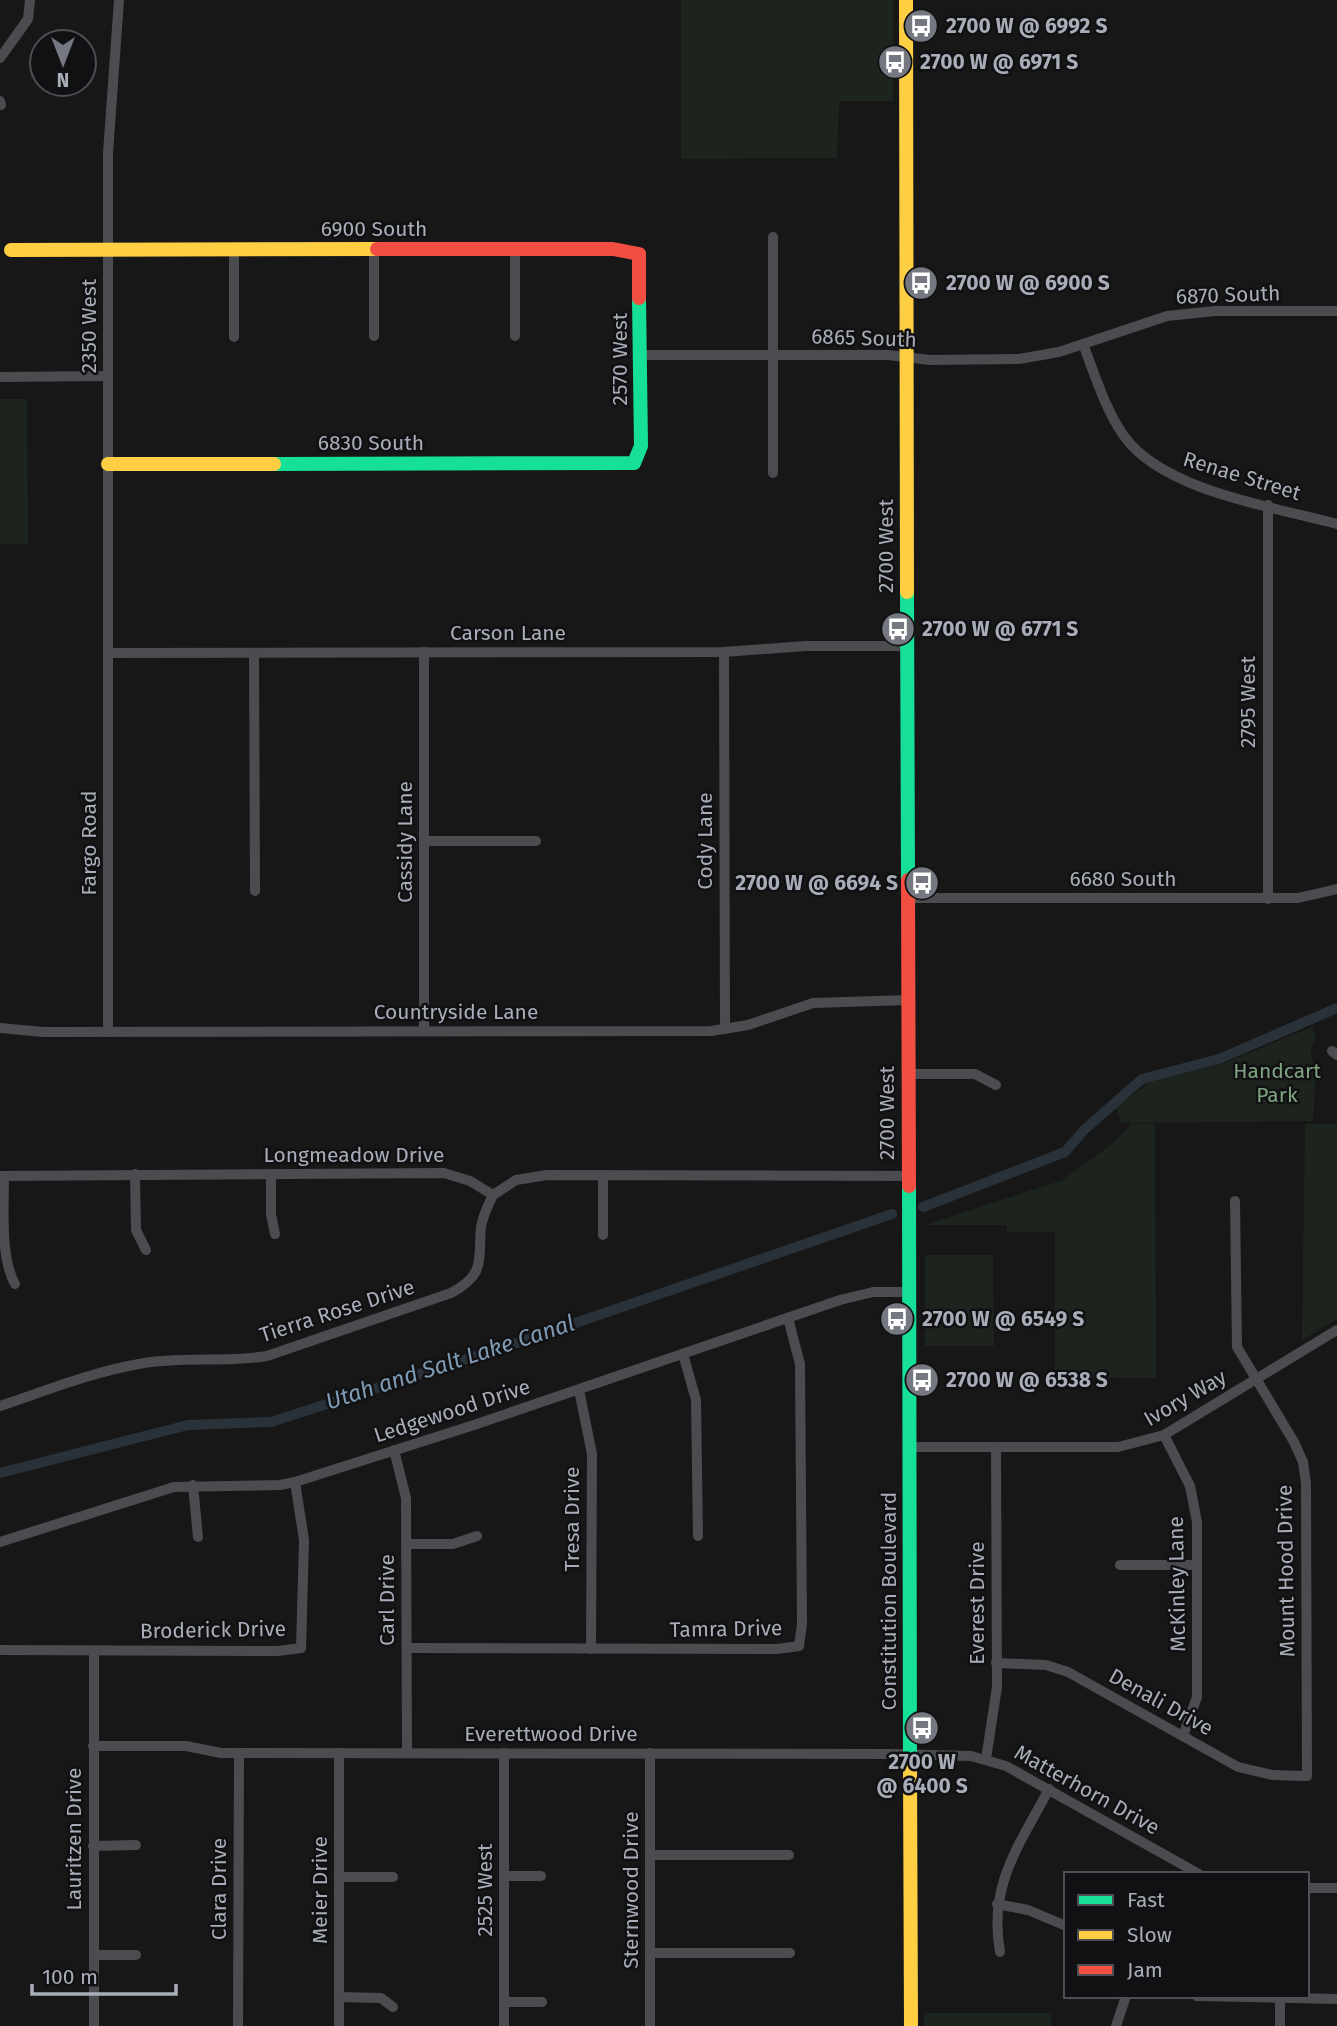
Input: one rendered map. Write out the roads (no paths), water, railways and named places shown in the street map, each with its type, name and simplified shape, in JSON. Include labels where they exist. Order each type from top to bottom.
[{"type":"main road","name":"2700 West","points":[[906,0],[909,1176]]},
{"type":"main road","name":"6900 South","points":[[11,250],[514,249],[626,250],[639,254]]},
{"type":"main road","name":"2570 West","points":[[634,463],[641,446],[639,254]]},
{"type":"main road","name":"6830 South","points":[[108,464],[634,463]]},
{"type":"main road","name":"Constitution Boulevard","points":[[909,1176],[911,2026]]},
{"type":"street","points":[[0,58],[28,19],[30,0]]},
{"type":"street","name":"2350 West","points":[[108,653],[109,128],[119,0]]},
{"type":"street","points":[[773,237],[773,473]]},
{"type":"street","points":[[514,249],[515,336]]},
{"type":"street","points":[[234,250],[234,337]]},
{"type":"street","points":[[374,250],[374,336]]},
{"type":"street","name":"6870 South","points":[[1083,344],[1149,321],[1192,312],[1337,312]]},
{"type":"street","name":"6865 South","points":[[642,355],[1019,359],[1040,357],[1083,344]]},
{"type":"street","name":"Renae Street","points":[[1083,344],[1115,421],[1125,437],[1153,465],[1191,484],[1337,524]]},
{"type":"street","points":[[0,377],[108,376]]},
{"type":"street","name":"2795 West","points":[[1268,505],[1268,899]]},
{"type":"street","name":"Carson Lane","points":[[108,653],[724,652],[806,646],[908,646]]},
{"type":"street","name":"Cassidy Lane","points":[[424,652],[424,1031]]},
{"type":"street","name":"Cody Lane","points":[[724,652],[725,1029]]},
{"type":"street","name":"Fargo Road","points":[[108,653],[108,1032]]},
{"type":"street","points":[[254,653],[255,891]]},
{"type":"street","points":[[424,841],[536,841]]},
{"type":"street","name":"6680 South","points":[[908,898],[1268,899],[1298,898],[1337,889]]},
{"type":"street","name":"Countryside Lane","points":[[0,1028],[108,1032],[725,1029],[813,1003],[908,1000]]},
{"type":"street","points":[[908,1074],[975,1074],[996,1085]]},
{"type":"street","name":"Longmeadow Drive","points":[[2,1176],[444,1173],[470,1181],[493,1195]]},
{"type":"street","points":[[135,1174],[136,1230],[146,1250]]},
{"type":"street","points":[[271,1174],[271,1214],[275,1234]]},
{"type":"street","points":[[603,1175],[603,1235]]},
{"type":"street","points":[[2,1176],[4,1260],[8,1274],[15,1284]]},
{"type":"street","points":[[493,1195],[503,1186],[531,1176],[909,1176]]},
{"type":"street","name":"Tierra Rose Drive","points":[[0,1406],[140,1363],[239,1360],[267,1356],[451,1293],[467,1285],[476,1273],[481,1254],[482,1219],[493,1195]]},
{"type":"street","name":"Mount Hood Drive","points":[[1234,1201],[1234,1335],[1240,1354],[1294,1442],[1303,1462],[1306,1483],[1307,1776]]},
{"type":"street","name":"Ledgewood Drive","points":[[0,1542],[174,1487],[280,1485],[295,1482],[579,1390],[861,1293],[909,1292]]},
{"type":"street","name":"Tamra Drive","points":[[407,1648],[776,1649],[799,1646],[802,1624],[800,1364],[788,1318]]},
{"type":"street","name":"Ivory Way","points":[[910,1447],[1118,1447],[1164,1435],[1337,1330]]},
{"type":"street","points":[[683,1354],[696,1400],[698,1536]]},
{"type":"street","name":"Tresa Drive","points":[[579,1390],[592,1454],[591,1649]]},
{"type":"street","name":"McKinley Lane","points":[[1164,1435],[1195,1504],[1197,1697],[1183,1736]]},
{"type":"street","name":"Everest Drive","points":[[986,1759],[995,1710],[996,1447]]},
{"type":"street","name":"Carl Drive","points":[[394,1450],[406,1499],[407,1753]]},
{"type":"street","name":"Broderick Drive","points":[[0,1650],[278,1651],[301,1648],[304,1539],[295,1482]]},
{"type":"street","points":[[193,1485],[198,1538]]},
{"type":"street","points":[[407,1544],[453,1544],[477,1536]]},
{"type":"street","points":[[1121,1565],[1197,1565]]},
{"type":"street","name":"Lauritzen Drive","points":[[94,1651],[94,2026]]},
{"type":"street","name":"Denali Drive","points":[[996,1663],[1046,1665],[1068,1672],[1255,1773],[1307,1776]]},
{"type":"street","name":"Everettwood Drive","points":[[93,1746],[192,1746],[221,1753],[910,1754]]},
{"type":"street","name":"Clara Drive","points":[[239,1753],[239,2026]]},
{"type":"street","name":"Meier Drive","points":[[339,1753],[340,2026]]},
{"type":"street","name":"2525 West","points":[[504,1753],[504,2026]]},
{"type":"street","name":"Sternwood Drive","points":[[650,1753],[650,2026]]},
{"type":"street","name":"Matterhorn Drive","points":[[910,1754],[986,1759],[1006,1766],[1195,1872]]},
{"type":"street","points":[[1000,1952],[997,1904],[1006,1869],[1049,1789]]},
{"type":"street","points":[[93,1846],[136,1845]]},
{"type":"street","points":[[650,1855],[789,1855]]},
{"type":"street","points":[[504,1876],[541,1877]]},
{"type":"street","points":[[339,1877],[393,1877]]},
{"type":"street","points":[[1309,1888],[1337,1888]]},
{"type":"street","points":[[997,1904],[1039,1914],[1064,1925]]},
{"type":"street","points":[[650,1953],[790,1953]]},
{"type":"street","points":[[94,1955],[136,1955]]},
{"type":"street","points":[[340,1997],[381,1998],[393,2007]]},
{"type":"street","points":[[1116,2026],[1125,1998]]},
{"type":"street","points":[[1252,1998],[1337,1999]]},
{"type":"street","points":[[1280,1999],[1280,2026]]},
{"type":"street","points":[[504,2002],[542,2002]]},
{"type":"waterway","name":"Utah and Salt Lake Canal","points":[[923,1207],[1065,1152],[1084,1130],[1142,1079],[1219,1059],[1337,1008]]},
{"type":"waterway","name":"Utah and Salt Lake Canal","points":[[0,1473],[188,1425],[271,1422],[529,1339],[892,1214]]},
{"type":"place","name":"2700 W @ 6992 S","points":[[921,26]]},
{"type":"place","name":"2700 W @ 6971 S","points":[[895,62]]},
{"type":"place","name":"2700 W @ 6900 S","points":[[921,283]]},
{"type":"place","name":"2700 W @ 6771 S","points":[[898,629]]},
{"type":"place","name":"2700 W @ 6694 S","points":[[922,883]]},
{"type":"place","name":"2700 W @ 6549 S","points":[[897,1319]]},
{"type":"place","name":"2700 W @ 6538 S","points":[[922,1380]]},
{"type":"place","name":"2700 W @ 6400 S","points":[[922,1728]]},
{"type":"park label","name":"Handcart Park","points":[[1277,1083]]}]
